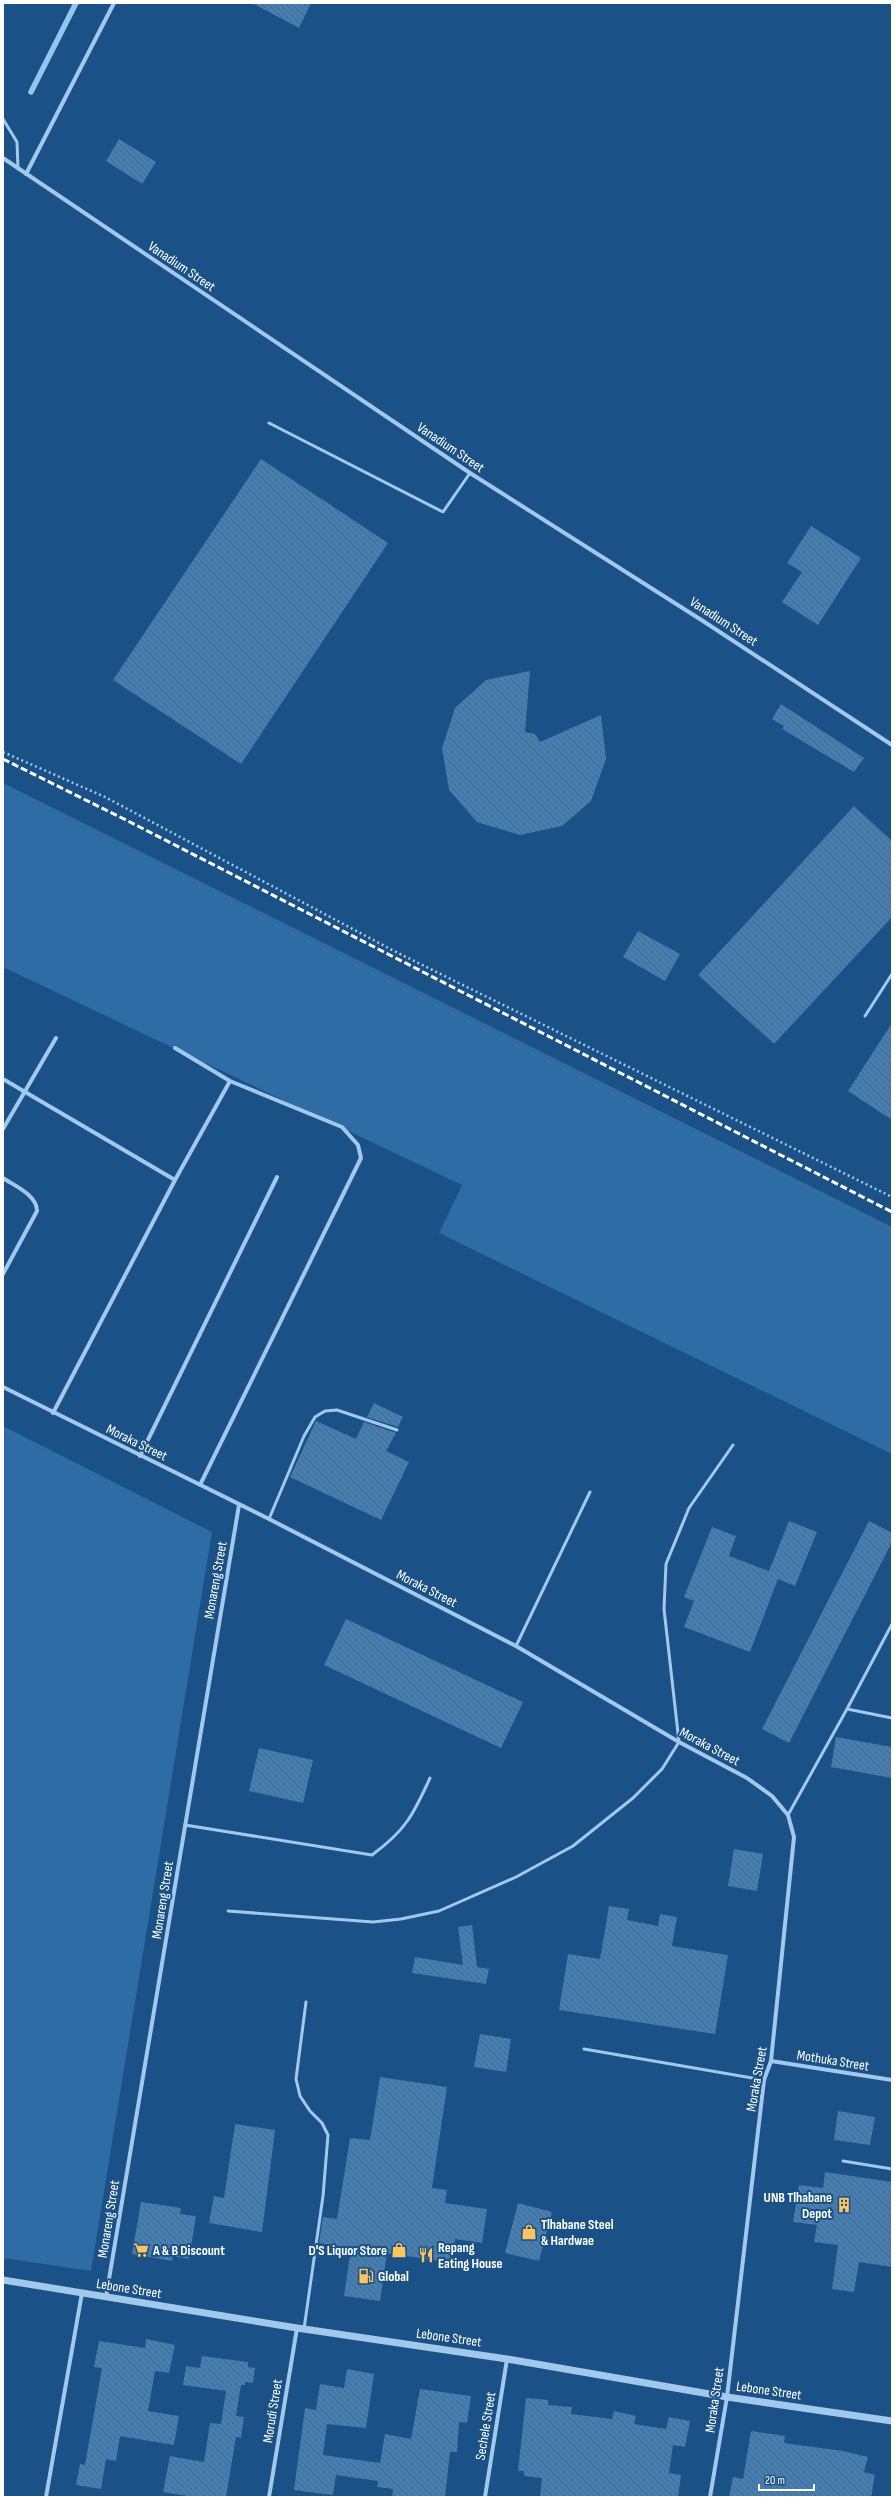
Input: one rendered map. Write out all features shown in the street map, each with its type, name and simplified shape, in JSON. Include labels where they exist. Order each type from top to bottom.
[{"type":"street","points":[[26,174],[114,3]]},
{"type":"street","name":"Vanadium Street","points":[[3,158],[470,473],[703,621],[892,745]]},
{"type":"street","points":[[3,1129],[56,1038]]},
{"type":"street","points":[[174,1048],[230,1081],[342,1126],[355,1139],[361,1158],[200,1485]]},
{"type":"street","points":[[3,1079],[175,1180]]},
{"type":"street","points":[[53,1413],[175,1180],[230,1081]]},
{"type":"street","points":[[140,1456],[277,1177]]},
{"type":"street","points":[[3,1178],[30,1196],[36,1202],[37,1211],[3,1274]]},
{"type":"street","name":"Moraka Street","points":[[3,1387],[269,1519],[516,1646],[679,1742],[747,1778],[772,1796],[788,1815],[794,1837],[771,2062],[764,2080],[727,2397],[710,2497]]},
{"type":"street","name":"Monareng Street","points":[[106,2298],[239,1505]]},
{"type":"street","name":"Mothuka Street","points":[[771,2062],[892,2080]]},
{"type":"street","name":"Lebone Street","points":[[3,2280],[106,2298],[507,2359],[727,2397],[892,2421]]},
{"type":"street","points":[[46,2497],[82,2294]]},
{"type":"street","name":"Morudi Street","points":[[269,2497],[300,2328]]},
{"type":"street","name":"Sechele Street","points":[[485,2497],[507,2359]]},
{"type":"lane","points":[[3,119],[17,142],[18,169]]},
{"type":"lane","points":[[268,423],[443,512],[470,473]]},
{"type":"lane","points":[[865,1016],[892,974]]},
{"type":"lane","points":[[269,1519],[304,1436],[315,1417],[325,1411],[337,1410],[398,1430]]},
{"type":"lane","points":[[228,1911],[374,1922],[401,1919],[439,1911],[516,1877],[573,1846],[622,1807],[662,1770],[679,1742],[664,1609],[666,1564],[689,1508],[733,1445]]},
{"type":"lane","points":[[516,1646],[590,1492]]},
{"type":"lane","points":[[788,1815],[848,1709],[892,1624]]},
{"type":"lane","points":[[848,1709],[892,1718]]},
{"type":"lane","points":[[186,1825],[372,1855],[390,1842],[410,1820],[430,1778]]},
{"type":"lane","points":[[300,2328],[323,2196],[328,2135],[322,2123],[310,2111],[300,2096],[296,2079],[306,2002]]},
{"type":"lane","points":[[584,2049],[764,2080]]},
{"type":"lane","points":[[843,2161],[892,2169]]},
{"type":"path","points":[[3,752],[105,797],[430,970],[892,1197]]},
{"type":"shaded area","points":[[3,783],[892,1227],[892,1454],[439,1233],[462,1185],[3,967]]},
{"type":"shaded area","points":[[3,1426],[212,1532],[91,2271],[3,2258]]},
{"type":"building","points":[[252,3],[311,3],[299,28]]},
{"type":"building","points":[[119,139],[156,162],[142,184],[106,161]]},
{"type":"building","points":[[261,459],[388,543],[241,764],[113,680]]},
{"type":"building","points":[[811,526],[861,558],[818,625],[782,602],[802,572],[787,563]]},
{"type":"building","points":[[530,671],[525,732],[535,734],[540,742],[601,715],[606,759],[591,801],[562,826],[520,835],[477,822],[449,790],[442,748],[455,708],[486,680]]},
{"type":"building","points":[[781,704],[864,758],[854,772],[782,729],[784,726],[772,719]]},
{"type":"building","points":[[854,806],[892,841],[892,917],[774,1044],[698,975]]},
{"type":"building","points":[[638,931],[680,954],[665,981],[623,957]]},
{"type":"building","points":[[892,1023],[892,1120],[848,1091]]},
{"type":"building","points":[[374,1403],[403,1417],[398,1427],[367,1417]]},
{"type":"building","points":[[316,1421],[356,1439],[364,1422],[396,1433],[386,1451],[409,1462],[381,1520],[290,1477]]},
{"type":"building","points":[[789,1521],[817,1532],[795,1586],[778,1579],[750,1652],[684,1627],[694,1601],[684,1597],[712,1527],[736,1536],[729,1556],[769,1571]]},
{"type":"building","points":[[869,1521],[892,1533],[892,1542],[789,1743],[762,1729]]},
{"type":"building","points":[[346,1619],[523,1702],[501,1748],[324,1665]]},
{"type":"building","points":[[836,1737],[892,1747],[892,1778],[831,1767]]},
{"type":"building","points":[[259,1748],[313,1760],[303,1803],[249,1791]]},
{"type":"building","points":[[734,1849],[763,1854],[757,1891],[728,1886]]},
{"type":"building","points":[[609,1906],[629,1909],[627,1920],[658,1926],[660,1914],[677,1917],[672,1946],[728,1955],[715,2034],[559,2010],[568,1954],[600,1959]]},
{"type":"building","points":[[472,1925],[477,1967],[489,1969],[486,1984],[412,1973],[415,1957],[463,1965],[458,1927]]},
{"type":"building","points":[[480,2034],[511,2039],[506,2072],[474,2067]]},
{"type":"building","points":[[380,2077],[447,2087],[432,2188],[447,2190],[445,2203],[487,2209],[482,2243],[455,2239],[452,2263],[387,2253],[380,2301],[344,2296],[351,2248],[319,2243],[323,2217],[337,2219],[350,2138],[370,2140]]},
{"type":"building","points":[[838,2111],[875,2117],[870,2145],[834,2140]]},
{"type":"building","points":[[235,2124],[275,2130],[262,2232],[209,2223],[214,2196],[224,2198]]},
{"type":"building","name":"UNB Tlhabane Depot","points":[[825,2172],[892,2182],[892,2267],[859,2262],[854,2292],[832,2289],[838,2245],[814,2242],[817,2225],[793,2222],[799,2185],[823,2188]]},
{"type":"building","points":[[141,2202],[181,2208],[180,2214],[196,2216],[189,2259],[173,2256],[172,2261],[132,2254]]},
{"type":"building","points":[[518,2203],[552,2212],[539,2261],[505,2253]]},
{"type":"building","points":[[146,2339],[175,2345],[169,2373],[155,2371],[148,2411],[179,2416],[174,2445],[120,2436],[116,2461],[106,2459],[101,2489],[76,2485],[80,2464],[85,2465],[102,2368],[94,2367],[99,2341],[145,2348]]},
{"type":"building","points":[[202,2356],[248,2362],[248,2367],[255,2368],[253,2383],[245,2382],[245,2385],[241,2385],[236,2416],[244,2417],[241,2438],[236,2437],[226,2497],[193,2497],[163,2492],[170,2456],[204,2462],[210,2423],[221,2424],[226,2391],[183,2385],[186,2366],[200,2368]]},
{"type":"building","points":[[347,2369],[374,2374],[366,2428],[327,2424],[323,2455],[380,2463],[385,2434],[411,2439],[420,2389],[471,2396],[467,2423],[459,2422],[457,2452],[450,2452],[445,2497],[392,2497],[393,2489],[377,2487],[378,2481],[336,2475],[333,2495],[294,2490],[305,2408],[316,2410],[320,2384],[344,2388]]},
{"type":"building","points":[[526,2398],[548,2400],[548,2405],[572,2407],[571,2414],[612,2419],[614,2411],[636,2416],[634,2424],[666,2429],[669,2417],[690,2421],[685,2447],[673,2445],[669,2473],[681,2475],[678,2497],[540,2496],[542,2478],[524,2476],[524,2471],[518,2471]]},
{"type":"building","points":[[751,2431],[785,2436],[784,2443],[843,2451],[868,2457],[864,2472],[875,2475],[871,2497],[729,2497],[733,2477],[743,2479]]},
{"type":"waterway","points":[[31,92],[76,3]]},
{"type":"railway","points":[[3,759],[126,820],[892,1212]]},
{"type":"place","name":"UNB Tlhabane Depot","points":[[844,2205]]},
{"type":"place","name":"Tlhabane Steel & Hardwae","points":[[529,2232]]},
{"type":"place","name":"A & B Discount","points":[[141,2250]]},
{"type":"place","name":"D'S Liquor Store","points":[[399,2250]]},
{"type":"place","name":"Repang Eating House","points":[[426,2255]]},
{"type":"place","name":"Global","points":[[366,2276]]}]
